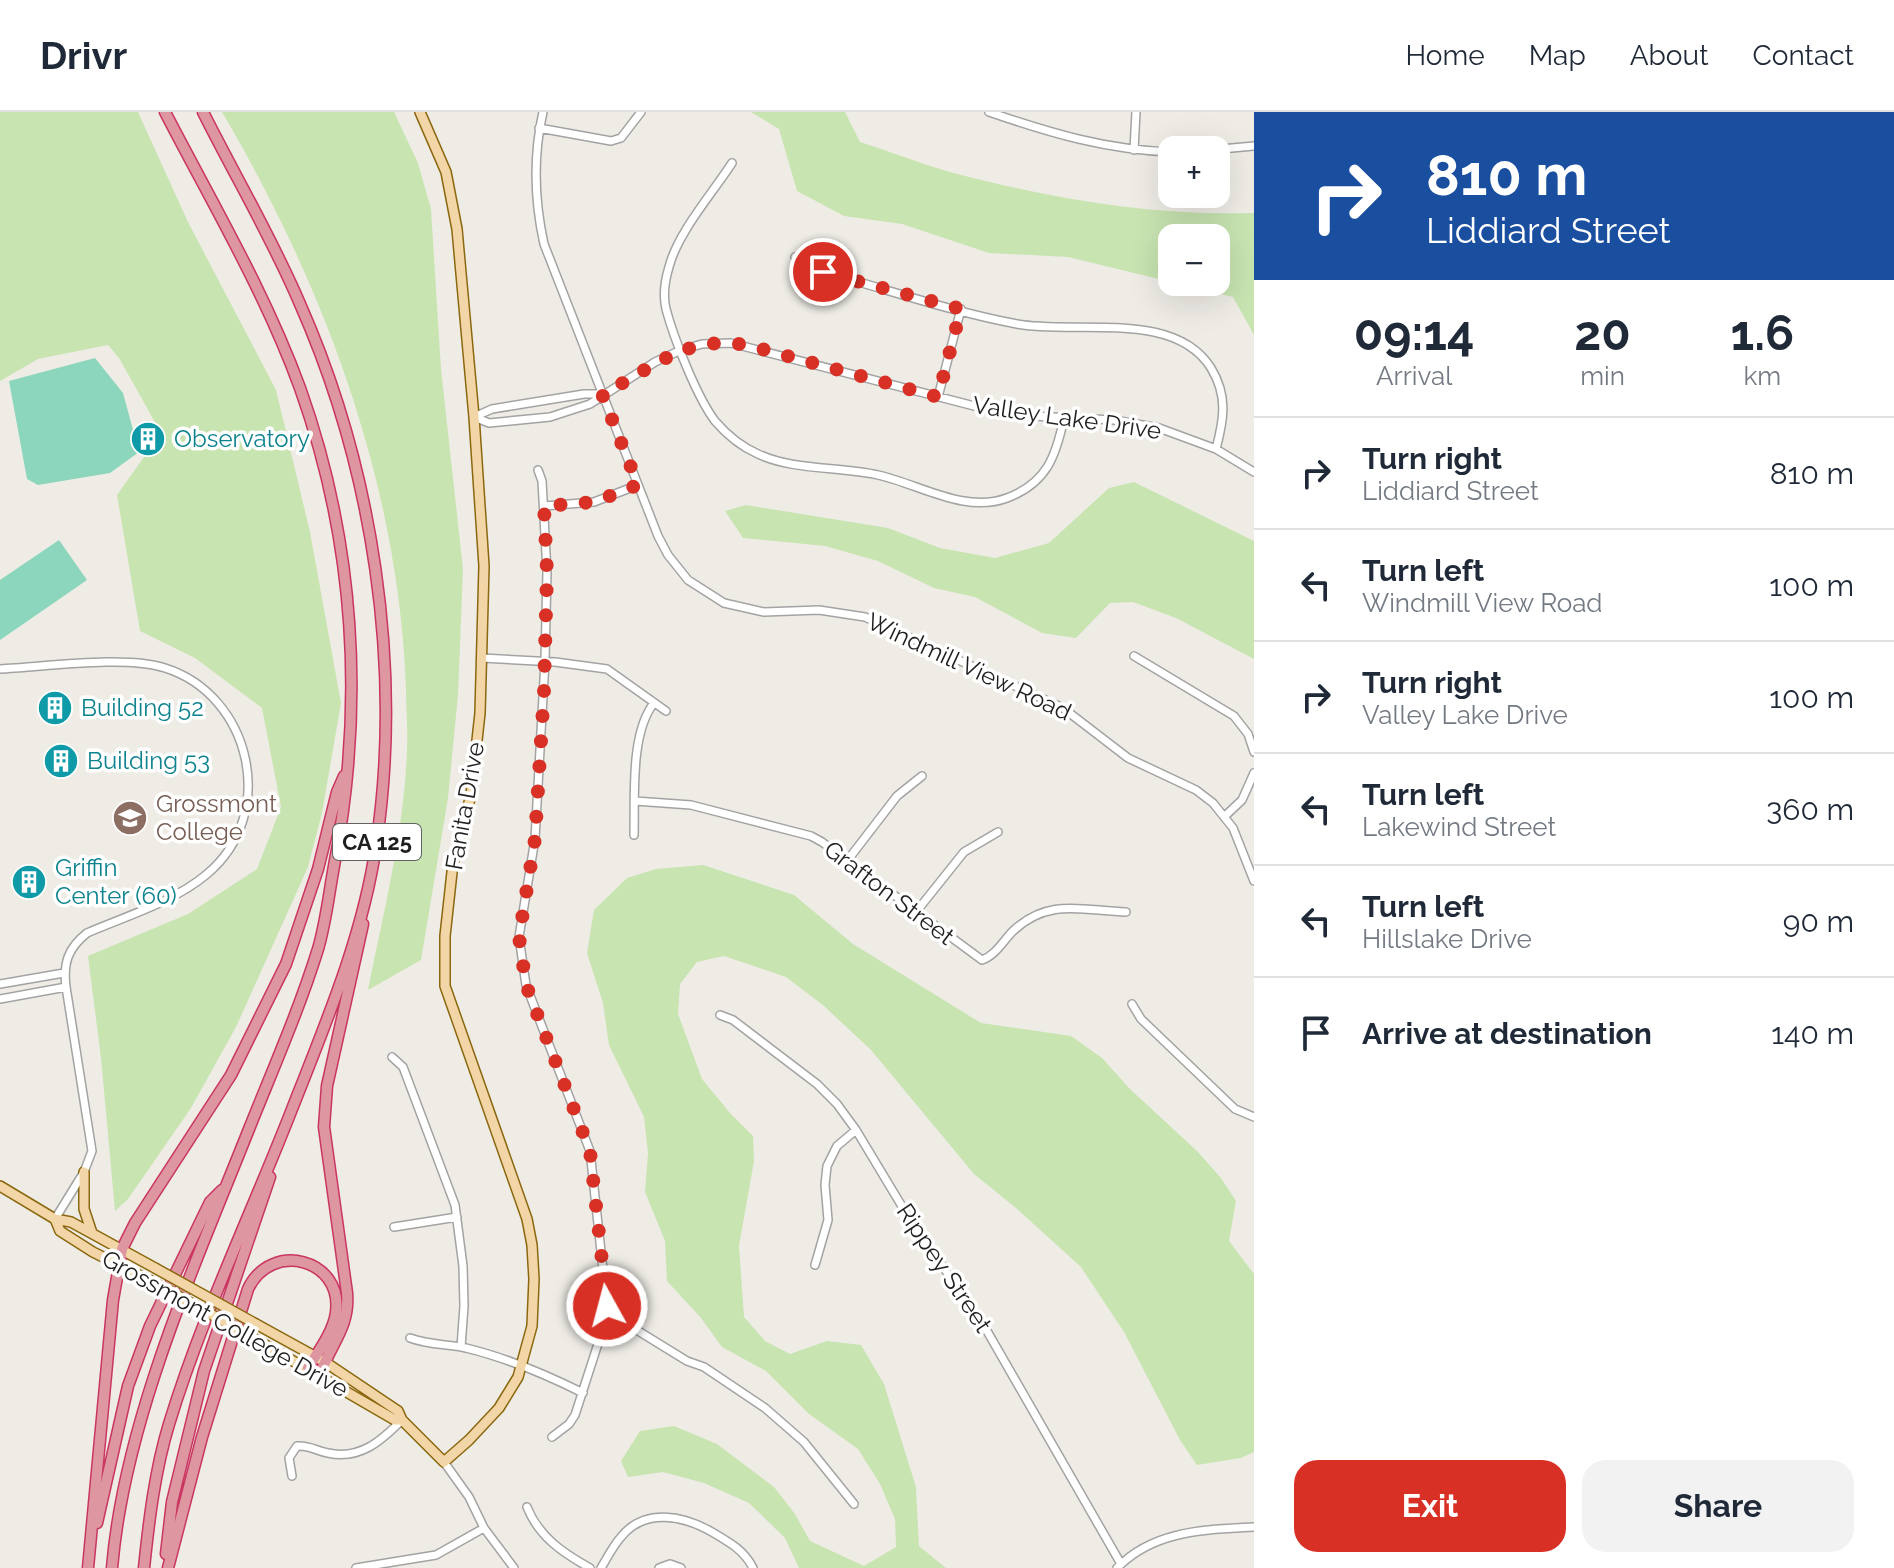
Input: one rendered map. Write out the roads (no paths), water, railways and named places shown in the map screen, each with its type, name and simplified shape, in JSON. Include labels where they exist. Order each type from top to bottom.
[{"type":"highway","name":"CA 125","points":[[112,1568],[125,1488],[146,1403],[302,997],[319,945],[340,836],[349,763],[353,657],[347,586],[335,512],[320,448],[299,384],[246,265],[165,112]]},
{"type":"highway","name":"CA 125","points":[[144,1568],[150,1516],[168,1428],[214,1300],[284,1128],[349,955],[376,844],[384,743],[384,662],[377,575],[366,508],[349,440],[300,303],[203,112]]},
{"type":"highway","points":[[88,1568],[113,1300],[122,1249],[135,1223],[231,1075],[281,976],[304,918],[337,792],[349,763]]},
{"type":"highway","points":[[308,1368],[320,1359],[344,1327],[348,1306],[324,1127],[327,1086],[360,945],[371,874]]},
{"type":"highway","points":[[166,1568],[172,1502],[204,1371],[264,1197],[284,1128]]},
{"type":"highway","points":[[88,1568],[128,1386],[150,1326],[210,1202],[227,1186]]},
{"type":"highway","points":[[166,1568],[202,1437],[248,1289],[258,1273],[268,1265],[286,1260],[303,1262],[319,1270],[332,1286],[337,1305],[320,1359],[320,1375]]},
{"type":"main road","name":"Fanita Drive","points":[[420,112],[450,185],[457,229],[484,566],[480,713],[471,795],[453,863],[445,936],[445,986],[527,1219],[532,1245],[534,1296],[528,1347],[518,1377],[499,1408],[444,1462]]},
{"type":"main road","points":[[84,1172],[84,1209],[92,1233]]},
{"type":"main road","name":"Grossmont College Drive","points":[[0,1186],[55,1219],[71,1222],[92,1233],[320,1359],[398,1411],[402,1420],[444,1462]]},
{"type":"main road","name":"Grossmont College Drive","points":[[55,1219],[60,1231],[120,1266],[308,1368],[395,1420],[402,1420]]},
{"type":"street","name":"Windmill View Road","points":[[543,112],[535,177],[544,244],[663,545],[688,580],[714,598],[754,611],[830,610],[877,620],[1063,708],[1128,758],[1196,790],[1225,816],[1233,828],[1254,881]]},
{"type":"street","points":[[539,128],[611,141],[621,138],[641,112]]},
{"type":"street","points":[[989,112],[1064,137],[1158,151]]},
{"type":"street","points":[[1134,150],[1136,112]]},
{"type":"street","points":[[1230,148],[1254,146]]},
{"type":"street","points":[[732,163],[677,245],[665,286],[666,308],[709,412],[722,429],[748,449],[778,461],[851,469],[975,503],[993,502],[1010,496],[1039,478],[1054,457],[1064,418]]},
{"type":"street","points":[[795,257],[823,272],[1018,324],[1128,329],[1184,341],[1207,362],[1222,391],[1225,415],[1216,449]]},
{"type":"street","points":[[938,397],[961,309]]},
{"type":"street","name":"Valley Lake Drive","points":[[474,417],[489,423],[550,417],[590,404],[655,362],[681,350],[713,343],[747,345],[1009,415],[1114,420],[1145,425],[1188,437],[1216,449],[1254,472]]},
{"type":"street","name":"Valley Lake Drive","points":[[474,417],[492,409],[584,394],[602,394]]},
{"type":"street","points":[[538,470],[542,481],[547,572],[545,661],[535,839],[519,937],[526,985],[590,1151],[607,1306],[583,1393],[569,1424],[552,1437]]},
{"type":"street","points":[[544,506],[594,502],[638,485]]},
{"type":"street","points":[[1134,656],[1234,716],[1248,734],[1254,752]]},
{"type":"street","points":[[482,658],[545,661],[607,669],[666,711]]},
{"type":"street","points":[[0,669],[126,662],[162,667],[185,675],[218,700],[227,712],[241,739],[248,770],[247,808],[230,848],[214,868],[188,888],[87,933],[74,944],[66,961],[64,973],[92,1151],[84,1172],[55,1219]]},
{"type":"street","points":[[634,835],[640,730],[654,703]]},
{"type":"street","points":[[1225,816],[1247,794],[1254,773]]},
{"type":"street","points":[[847,861],[897,796],[922,776]]},
{"type":"street","name":"Grafton Street","points":[[635,801],[691,805],[811,836],[982,960],[990,958],[1021,925],[1045,912],[1083,907],[1126,912]]},
{"type":"street","points":[[916,912],[964,852],[998,832]]},
{"type":"street","points":[[0,984],[64,973]]},
{"type":"street","points":[[0,999],[66,987]]},
{"type":"street","points":[[1132,1004],[1141,1019],[1235,1109],[1254,1117]]},
{"type":"street","name":"Rippey Street","points":[[720,1015],[733,1020],[817,1084],[856,1130],[909,1218],[983,1324],[1119,1566]]},
{"type":"street","points":[[392,1057],[403,1067],[455,1205],[463,1266],[461,1347]]},
{"type":"street","points":[[815,1265],[828,1220],[827,1166],[837,1146],[856,1130]]},
{"type":"street","points":[[394,1227],[457,1217]]},
{"type":"street","points":[[605,1322],[635,1329],[687,1361],[704,1367],[765,1408],[804,1442],[854,1504]]},
{"type":"street","points":[[410,1338],[425,1344],[461,1347],[522,1364],[583,1393]]},
{"type":"street","points":[[292,1476],[289,1458],[297,1446],[308,1445],[336,1455],[358,1453],[377,1443],[402,1420]]},
{"type":"street","name":"Grossmont College Drive","points":[[444,1462],[469,1497],[484,1528],[514,1568]]},
{"type":"street","points":[[527,1507],[534,1525],[555,1546],[590,1568]]},
{"type":"street","points":[[601,1568],[627,1530],[646,1520],[669,1517],[692,1521],[734,1545],[748,1557],[753,1568]]},
{"type":"street","points":[[1119,1566],[1144,1547],[1172,1535],[1196,1530],[1254,1527]]},
{"type":"street","points":[[356,1568],[436,1555],[484,1528]]},
{"type":"street","points":[[659,1568],[670,1564],[681,1568]]},
{"type":"place","name":"Observatory","points":[[148,439]]},
{"type":"place","name":"Building 52","points":[[55,708]]},
{"type":"place","name":"Building 53","points":[[61,761]]},
{"type":"place","name":"Grossmont College","points":[[130,818]]},
{"type":"place","name":"Griffin Center (60)","points":[[29,882]]}]
